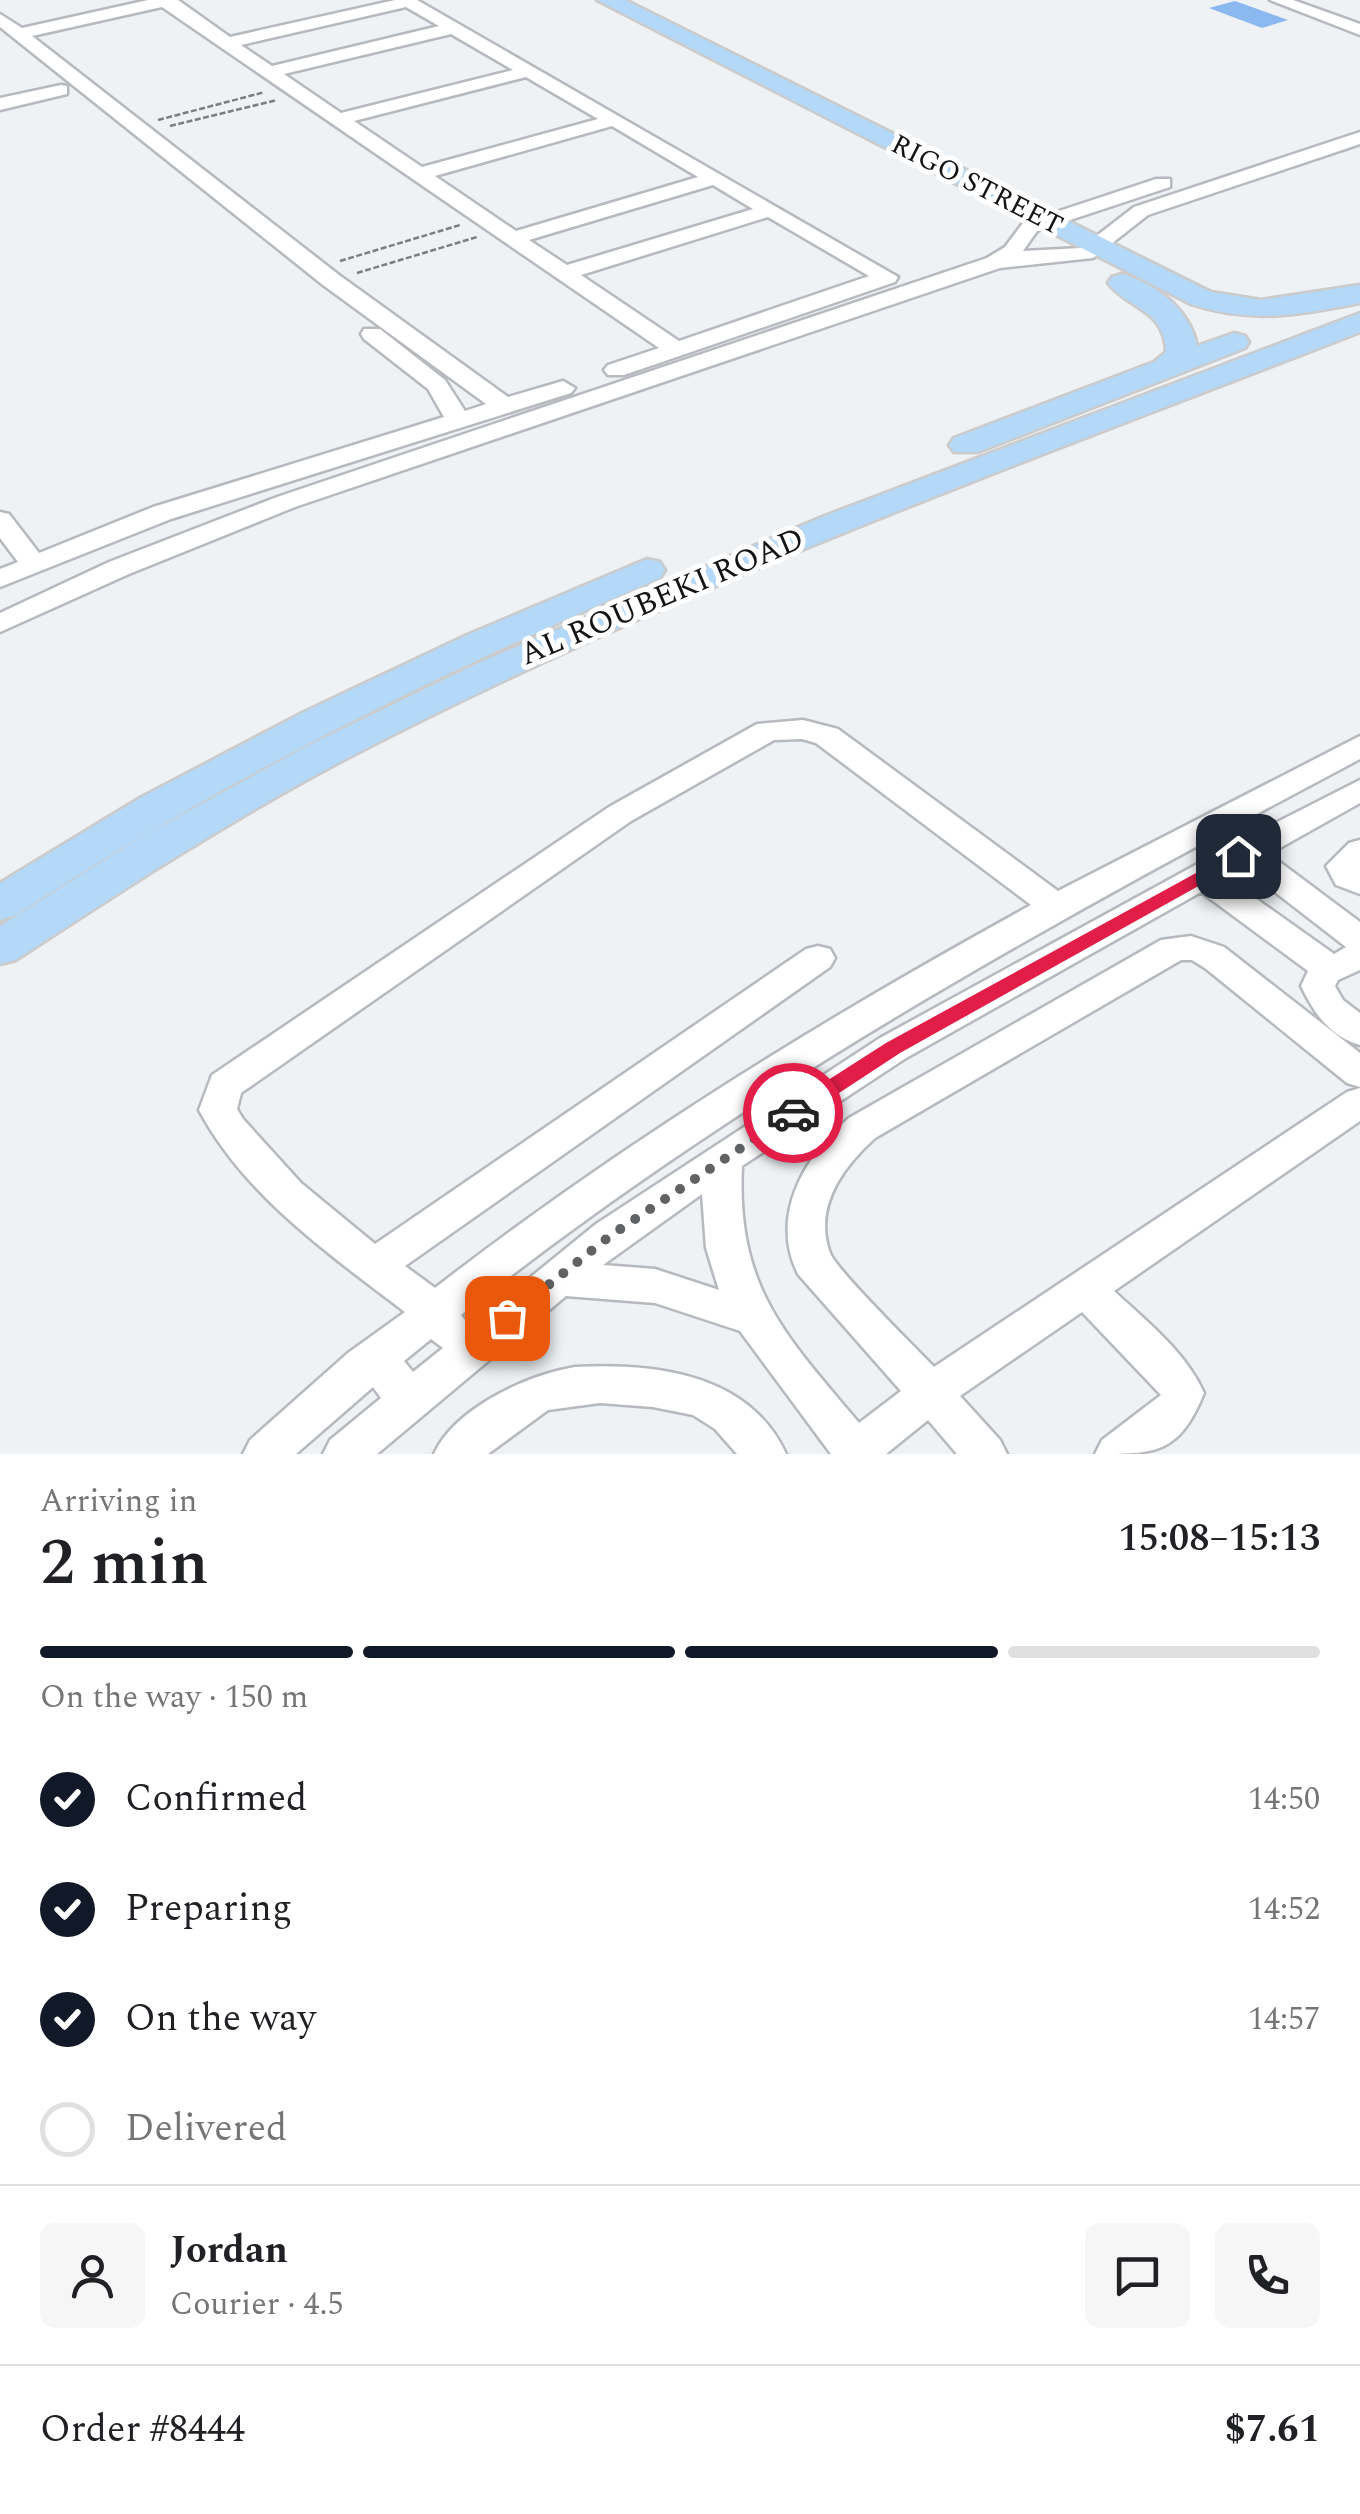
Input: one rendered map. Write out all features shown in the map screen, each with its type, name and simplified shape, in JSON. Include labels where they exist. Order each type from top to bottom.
[{"type":"main road","name":"RIGO STREET","points":[[598,4],[1201,298],[1232,309],[1281,310],[1360,295]]},
{"type":"main road","name":"RIGO STREET","points":[[598,4],[1139,292],[1176,322],[1183,338],[1182,355],[1167,366]]},
{"type":"main road","name":"AL ROUBEKI ROAD","points":[[0,904],[217,772],[441,659],[646,570],[1167,366],[1360,295]]},
{"type":"main road","name":"AL ROUBEKI ROAD","points":[[0,948],[231,801],[452,686],[662,593],[1360,322]]},
{"type":"street","points":[[1278,0],[1351,22]]},
{"type":"street","points":[[1306,0],[1351,22]]},
{"type":"street","points":[[5,30],[168,1],[676,349]]},
{"type":"street","points":[[0,520],[12,565],[888,277],[406,1],[227,43]]},
{"type":"street","points":[[269,72],[453,28]]},
{"type":"street","points":[[5,30],[61,90],[504,406]]},
{"type":"street","points":[[5,30],[138,129],[436,385],[458,420]]},
{"type":"street","points":[[339,119],[529,71]]},
{"type":"street","points":[[0,104],[61,90]]},
{"type":"street","points":[[996,263],[1017,245],[1022,232],[1048,221],[1360,119]]},
{"type":"street","points":[[418,174],[614,120]]},
{"type":"street","points":[[0,624],[119,568],[286,502],[996,263],[1032,256],[1072,257],[1097,246],[1142,211],[1360,138]]},
{"type":"street","points":[[499,228],[714,178]]},
{"type":"street","points":[[565,273],[770,210]]},
{"type":"street","points":[[482,1338],[464,1338],[449,1332],[433,1310],[322,1224],[236,1141],[218,1110],[225,1085],[620,814],[752,738],[783,728],[827,736],[1056,907]]},
{"type":"street","points":[[265,1454],[363,1366],[433,1310],[713,1113],[861,1018],[1056,907],[1360,746]]},
{"type":"street","points":[[345,1454],[610,1236],[723,1159],[893,1048],[1360,790]]},
{"type":"street","points":[[1203,829],[1360,940]]},
{"type":"street","points":[[1360,851],[1342,866],[1348,877],[1360,883]]},
{"type":"street","points":[[1202,876],[1344,960],[1318,986],[1322,998],[1360,1032]]},
{"type":"street","points":[[985,1454],[812,1262],[806,1231],[808,1200],[819,1172],[838,1148],[862,1128],[1173,949],[1184,947],[1208,952],[1360,1072]]},
{"type":"street","points":[[374,1266],[818,958]]},
{"type":"street","points":[[723,1159],[718,1199],[722,1238],[749,1317],[857,1453],[930,1393],[1360,1102]]},
{"type":"street","points":[[558,1278],[655,1286],[749,1317]]},
{"type":"street","points":[[1086,1290],[1171,1374],[1183,1393],[1175,1412],[1117,1454]]},
{"type":"street","points":[[363,1366],[380,1368],[394,1376],[402,1388],[403,1404]]},
{"type":"street","points":[[456,1454],[518,1404],[567,1385],[689,1394],[716,1404],[738,1422],[760,1453]]},
{"type":"path","points":[[138,129],[296,90]]},
{"type":"path","points":[[138,129],[296,90]]},
{"type":"path","points":[[323,274],[499,228]]},
{"type":"path","points":[[323,274],[499,228]]},
{"type":"building","points":[[1235,1],[1288,20],[1262,28],[1209,8]]},
{"type":"way so far","points":[[507,1318],[610,1236],[793,1113]]},
{"type":"route","points":[[793,1113],[893,1048],[1238,856]]}]
